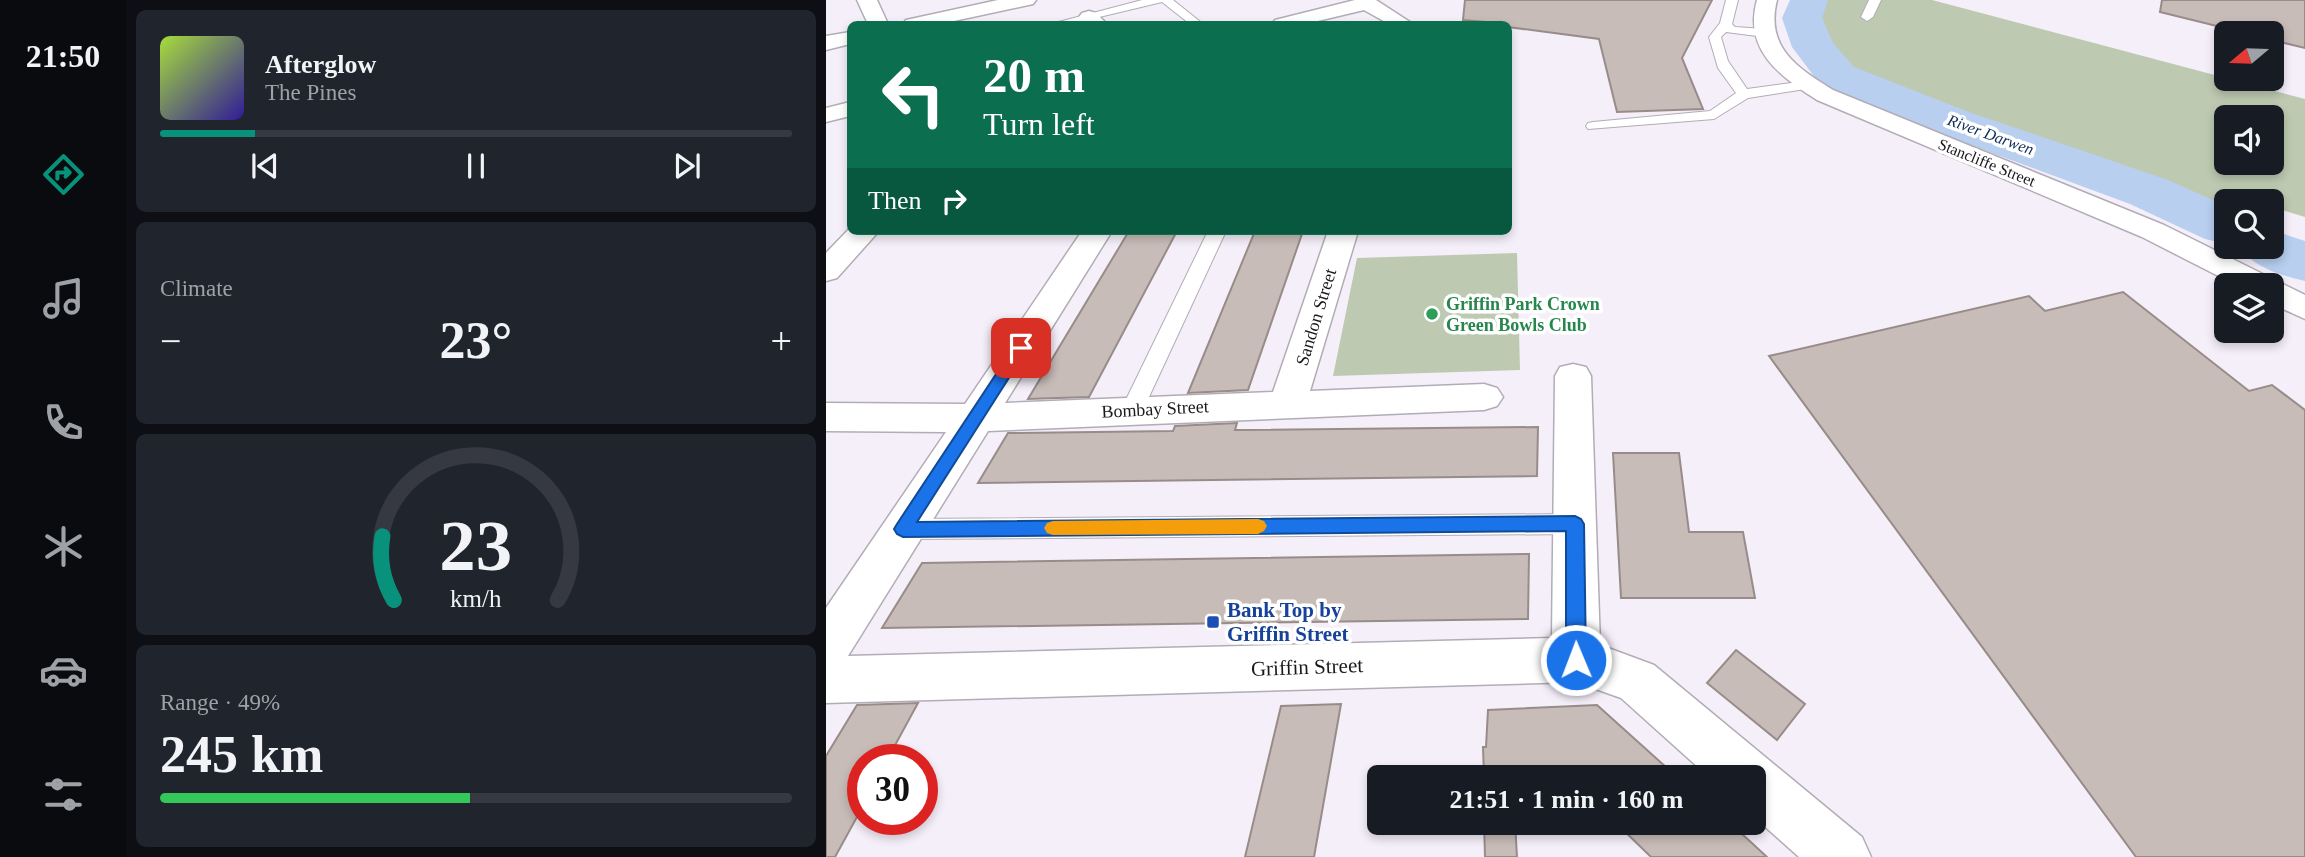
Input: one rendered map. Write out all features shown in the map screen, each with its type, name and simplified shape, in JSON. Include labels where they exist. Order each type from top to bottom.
[{"type":"street","points":[[867,0],[877,21]]},
{"type":"street","points":[[927,21],[1026,0]]},
{"type":"street","points":[[1765,33],[1762,18],[1768,0]]},
{"type":"street","points":[[1295,21],[1367,3],[1398,21]]},
{"type":"street","name":"Stancliffe Street","points":[[1765,33],[1779,61],[1807,85],[1825,95],[2153,231],[2236,273]]},
{"type":"street","points":[[826,43],[847,39]]},
{"type":"street","points":[[826,115],[847,110]]},
{"type":"street","points":[[826,271],[860,235]]},
{"type":"street","points":[[826,649],[1094,235]]},
{"type":"street","name":"Sandon Street","points":[[1289,403],[1342,235]]},
{"type":"street","points":[[2284,297],[2305,308]]},
{"type":"street","points":[[1573,376],[1576,660]]},
{"type":"street","name":"Bombay Street","points":[[826,417],[975,418],[1484,397]]},
{"type":"street","name":"Griffin Street","points":[[826,680],[1576,660],[1636,681],[1735,765]]},
{"type":"street","points":[[1766,791],[1842,857]]},
{"type":"lane","points":[[1093,21],[1157,0]]},
{"type":"lane","points":[[1166,0],[1193,21]]},
{"type":"lane","points":[[1732,0],[1726,24],[1715,37],[1717,53],[1727,75],[1744,94]]},
{"type":"lane","points":[[1867,17],[1875,0]]},
{"type":"lane","points":[[1726,24],[1731,30],[1739,32],[1765,33]]},
{"type":"lane","points":[[1593,126],[1714,115],[1744,94],[1807,85]]},
{"type":"lane","points":[[1132,411],[1215,235]]},
{"type":"lane","points":[[903,529],[1575,524]]},
{"type":"green space","points":[[1825,0],[1932,0],[2214,75],[2214,91],[2275,91],[2305,99],[2305,217],[2284,211],[2284,189],[2214,189],[2214,209],[1847,73],[1824,38],[1818,18]]},
{"type":"green space","name":"Griffin Park Crown Green Bowls Club","points":[[1517,253],[1520,370],[1333,376],[1357,258]]},
{"type":"building","points":[[1465,0],[1712,0],[1682,58],[1703,109],[1617,112],[1599,39],[1512,28],[1512,21],[1463,20]]},
{"type":"building","points":[[2162,0],[2305,0],[2305,48],[2284,43],[2284,21],[2214,21],[2214,25],[2160,12]]},
{"type":"building","points":[[1127,235],[1175,235],[1089,397],[1028,399]]},
{"type":"building","points":[[1253,235],[1302,235],[1248,390],[1188,393]]},
{"type":"building","points":[[2123,292],[2249,391],[2272,385],[2305,410],[2305,857],[2136,857],[1769,356],[2029,296],[2045,311]]},
{"type":"building","points":[[1237,423],[1235,430],[1538,427],[1537,476],[978,483],[1008,433],[1173,431],[1175,426]]},
{"type":"building","points":[[1613,453],[1679,453],[1689,532],[1743,532],[1755,598],[1621,598]]},
{"type":"building","points":[[1529,554],[1528,619],[882,628],[922,563]]},
{"type":"building","points":[[1736,650],[1805,704],[1777,740],[1707,683]]},
{"type":"building","points":[[918,703],[896,744],[847,744],[847,835],[835,857],[826,857],[826,756],[857,705]]},
{"type":"building","points":[[1341,704],[1314,857],[1245,857],[1281,706]]},
{"type":"building","points":[[1597,705],[1664,765],[1484,765],[1488,710]]},
{"type":"building","points":[[1484,835],[1516,835],[1517,857],[1485,857]]},
{"type":"building","points":[[1628,835],[1743,835],[1767,857],[1651,857]]},
{"type":"waterway","name":"River Darwen","points":[[1809,0],[1802,18],[1813,47],[1838,77],[1949,121],[2149,192],[2214,222]]},
{"type":"waterway","name":"River Darwen","points":[[2284,254],[2305,263]]},
{"type":"slow traffic","points":[[1053,528],[1258,526]]},
{"type":"place","name":"Griffin Park Crown Green Bowls Club","points":[[1432,314]]},
{"type":"place","name":"Bank Top by Griffin Street","points":[[1213,622]]},
{"type":"route","points":[[1021,348],[903,529],[1575,524],[1576,660]]}]
